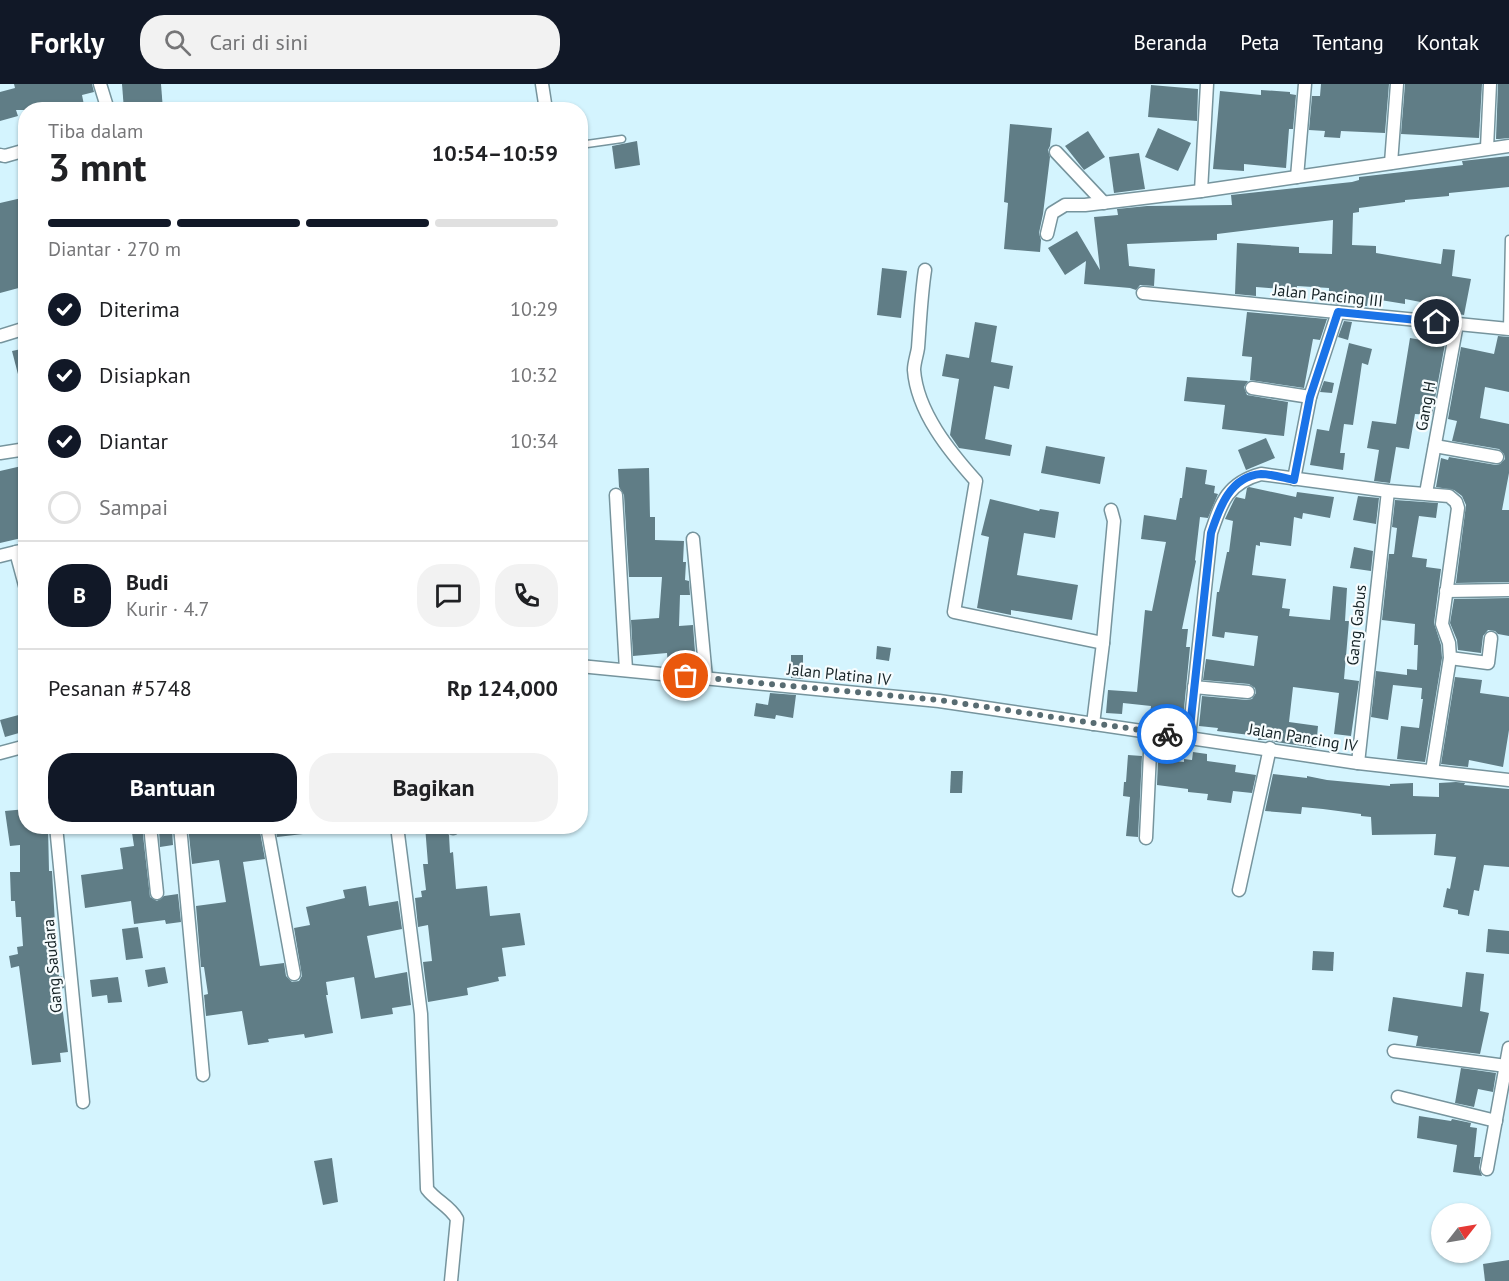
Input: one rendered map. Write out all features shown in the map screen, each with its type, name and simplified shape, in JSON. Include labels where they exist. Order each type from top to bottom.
[{"type":"street","points":[[100,84],[106,102]]},
{"type":"street","points":[[542,84],[545,102]]},
{"type":"street","points":[[1201,191],[1208,84]]},
{"type":"street","points":[[1297,177],[1305,84]]},
{"type":"street","points":[[1391,163],[1396,84]]},
{"type":"street","points":[[1487,148],[1490,84]]},
{"type":"street","points":[[1047,234],[1052,213],[1065,205],[1104,203],[1201,191],[1509,146]]},
{"type":"street","points":[[0,155],[18,152]]},
{"type":"street","points":[[1056,152],[1104,203]]},
{"type":"street","points":[[925,270],[920,303],[918,350],[914,369],[919,391],[924,405],[948,448],[976,481],[954,612],[1103,643]]},
{"type":"street","name":"Jalan Pancing III","points":[[1143,293],[1508,329]]},
{"type":"street","points":[[1294,480],[1310,397],[1338,312]]},
{"type":"street","name":"Gang H","points":[[1426,493],[1457,324]]},
{"type":"street","points":[[0,336],[18,330]]},
{"type":"street","points":[[1252,387],[1310,397]]},
{"type":"street","points":[[1435,446],[1497,457]]},
{"type":"street","points":[[0,453],[18,450]]},
{"type":"street","points":[[1189,737],[1211,533],[1226,495],[1245,478],[1261,474],[1294,480],[1449,496],[1456,502],[1458,508],[1442,624],[1449,643],[1450,658],[1432,771]]},
{"type":"street","name":"Gang Gabus","points":[[1358,763],[1388,491]]},
{"type":"street","points":[[616,495],[626,670]]},
{"type":"street","points":[[1093,724],[1114,520],[1111,510]]},
{"type":"street","points":[[693,539],[706,678]]},
{"type":"street","points":[[0,556],[18,552]]},
{"type":"street","points":[[1446,591],[1509,590]]},
{"type":"street","points":[[1450,658],[1488,663],[1491,638]]},
{"type":"street","name":"Jalan Platina IV","points":[[588,667],[939,700],[1093,724]]},
{"type":"street","points":[[1194,687],[1248,692]]},
{"type":"street","name":"Jalan Pancing IV","points":[[1093,724],[1270,748],[1358,763],[1509,780]]},
{"type":"street","points":[[1146,838],[1151,732]]},
{"type":"street","points":[[0,753],[18,748]]},
{"type":"street","points":[[1239,890],[1270,748]]},
{"type":"street","name":"Gang Saudara","points":[[57,834],[83,1102]]},
{"type":"street","points":[[151,834],[157,893]]},
{"type":"street","points":[[181,834],[202,1075]]},
{"type":"street","points":[[268,834],[294,974]]},
{"type":"street","points":[[398,834],[421,1014],[427,1190],[453,1212],[457,1219],[451,1281]]},
{"type":"street","points":[[1487,1169],[1509,1048]]},
{"type":"street","points":[[1394,1051],[1506,1066]]},
{"type":"street","points":[[1398,1097],[1496,1121]]},
{"type":"lane","points":[[588,144],[621,139]]},
{"type":"lane","points":[[1508,329],[1509,239]]},
{"type":"building","points":[[14,84],[92,84],[94,92],[82,95],[83,102],[18,102],[18,110],[16,110],[18,116],[0,121],[0,92],[15,88]]},
{"type":"building","points":[[122,84],[161,84],[162,102],[123,102]]},
{"type":"building","points":[[1321,84],[1389,84],[1385,133],[1341,131],[1340,138],[1324,137],[1325,131],[1309,130],[1312,96],[1320,96]]},
{"type":"building","points":[[1405,84],[1482,84],[1479,138],[1401,134]]},
{"type":"building","points":[[1498,84],[1509,84],[1509,138],[1496,139]]},
{"type":"building","points":[[1151,85],[1198,89],[1197,121],[1148,117]]},
{"type":"building","points":[[1261,90],[1290,92],[1296,95],[1293,129],[1289,129],[1286,168],[1244,164],[1244,171],[1213,169],[1220,91],[1261,95]]},
{"type":"building","points":[[1010,124],[1052,128],[1039,233],[1040,252],[1004,249],[1008,203],[1004,202]]},
{"type":"building","points":[[1158,128],[1191,143],[1178,171],[1145,157]]},
{"type":"building","points":[[1088,131],[1105,157],[1084,170],[1065,146]]},
{"type":"building","points":[[637,141],[640,165],[615,169],[612,146]]},
{"type":"building","points":[[1139,153],[1145,189],[1114,193],[1109,157]]},
{"type":"building","points":[[1509,156],[1509,187],[1405,200],[1405,202],[1359,208],[1359,212],[1353,213],[1352,245],[1376,246],[1376,253],[1441,264],[1443,249],[1455,250],[1452,276],[1471,279],[1464,315],[1435,310],[1436,305],[1405,299],[1405,304],[1368,298],[1367,306],[1329,303],[1329,288],[1297,286],[1296,300],[1281,298],[1281,289],[1256,287],[1256,296],[1235,294],[1237,243],[1299,247],[1299,253],[1332,254],[1333,220],[1217,234],[1217,240],[1127,244],[1129,266],[1155,269],[1154,286],[1140,285],[1136,290],[1084,284],[1086,261],[1065,275],[1048,248],[1077,231],[1100,270],[1094,217],[1118,215],[1117,209],[1147,206],[1232,205],[1231,195],[1352,182],[1359,180],[1359,177],[1463,165],[1462,161]]},
{"type":"building","points":[[18,199],[18,288],[0,293],[0,203]]},
{"type":"building","points":[[882,268],[907,271],[901,318],[877,315]]},
{"type":"building","points":[[1247,312],[1327,319],[1320,340],[1313,339],[1304,388],[1250,380],[1252,357],[1242,356]]},
{"type":"building","points":[[1344,321],[1352,322],[1348,340],[1338,337]]},
{"type":"building","points":[[975,322],[997,326],[991,362],[1013,366],[1009,389],[994,386],[985,439],[1012,445],[1010,456],[959,448],[950,435],[959,379],[942,376],[946,354],[969,358]]},
{"type":"building","points":[[1498,336],[1509,337],[1509,392],[1485,387],[1480,418],[1509,424],[1509,473],[1502,510],[1509,510],[1509,582],[1456,583],[1466,505],[1462,496],[1454,490],[1436,487],[1441,458],[1448,460],[1449,457],[1496,465],[1505,459],[1499,449],[1452,441],[1457,421],[1448,419],[1461,347],[1494,354]]},
{"type":"building","points":[[1410,338],[1445,344],[1432,415],[1415,414],[1409,449],[1396,447],[1390,483],[1374,481],[1379,450],[1367,448],[1372,421],[1396,424]]},
{"type":"building","points":[[1349,343],[1372,349],[1368,365],[1362,363],[1353,425],[1344,424],[1340,453],[1345,453],[1343,470],[1310,465],[1317,429],[1329,431]]},
{"type":"building","points":[[18,350],[18,374],[12,351]]},
{"type":"building","points":[[1187,377],[1248,381],[1244,387],[1247,395],[1288,402],[1284,436],[1222,429],[1225,405],[1184,401]]},
{"type":"building","points":[[1324,381],[1334,383],[1332,393],[1320,392]]},
{"type":"building","points":[[1266,438],[1275,458],[1246,470],[1238,450]]},
{"type":"building","points":[[1046,446],[1105,457],[1100,484],[1041,473]]},
{"type":"building","points":[[18,467],[18,539],[0,543],[0,471]]},
{"type":"building","points":[[1186,467],[1207,470],[1205,484],[1215,486],[1214,493],[1218,494],[1208,518],[1200,517],[1196,561],[1182,629],[1188,629],[1186,647],[1190,647],[1184,709],[1165,708],[1164,726],[1149,724],[1151,706],[1123,703],[1122,714],[1106,713],[1108,690],[1137,692],[1145,610],[1152,611],[1166,542],[1141,539],[1144,515],[1176,520],[1180,498],[1182,498]]},
{"type":"building","points":[[649,468],[650,517],[655,517],[655,540],[684,541],[685,580],[689,581],[690,595],[680,595],[679,626],[693,625],[696,665],[668,666],[667,653],[633,656],[631,620],[659,618],[662,577],[629,577],[624,495],[619,487],[618,469]]},
{"type":"building","points":[[1249,487],[1296,497],[1297,492],[1334,497],[1330,518],[1303,513],[1302,519],[1294,517],[1291,546],[1260,542],[1260,546],[1256,545],[1252,575],[1286,579],[1282,608],[1290,609],[1289,616],[1330,620],[1333,586],[1347,588],[1345,621],[1349,621],[1344,679],[1359,681],[1351,736],[1334,734],[1339,693],[1293,687],[1289,722],[1318,726],[1316,748],[1258,740],[1258,736],[1217,731],[1218,728],[1199,726],[1202,696],[1247,700],[1252,699],[1256,693],[1255,688],[1249,684],[1203,680],[1206,659],[1254,666],[1258,636],[1225,632],[1224,638],[1212,636],[1217,592],[1219,592],[1227,552],[1229,552],[1233,521],[1225,519],[1236,497],[1245,499]]},
{"type":"building","points":[[1358,496],[1379,498],[1376,524],[1353,520]]},
{"type":"building","points":[[990,499],[1039,511],[1040,509],[1059,512],[1055,538],[1024,533],[1017,575],[1078,585],[1072,620],[1011,610],[1011,615],[977,608],[989,537],[981,535]]},
{"type":"building","points":[[1395,500],[1438,503],[1436,518],[1419,516],[1412,557],[1427,559],[1426,567],[1441,569],[1434,623],[1441,645],[1442,658],[1425,762],[1397,759],[1401,726],[1419,728],[1423,699],[1421,699],[1422,688],[1393,685],[1388,720],[1371,717],[1376,671],[1407,675],[1407,669],[1417,670],[1418,645],[1414,645],[1415,624],[1382,620],[1389,554],[1394,554],[1397,528],[1392,527]]},
{"type":"building","points":[[1354,547],[1373,551],[1371,571],[1350,568]]},
{"type":"building","points":[[1509,598],[1509,636],[1488,630],[1483,636],[1481,653],[1458,650],[1457,640],[1450,623],[1454,599]]},
{"type":"building","points":[[877,646],[891,648],[889,661],[876,659]]},
{"type":"building","points":[[791,655],[803,655],[803,679],[791,678]]},
{"type":"building","points":[[1455,677],[1482,680],[1480,693],[1509,697],[1509,730],[1503,767],[1469,760],[1468,767],[1441,764]]},
{"type":"building","points":[[770,693],[796,695],[793,718],[776,715],[775,719],[754,716],[756,703],[768,705]]},
{"type":"building","points":[[18,715],[18,733],[5,737],[0,720]]},
{"type":"building","points":[[1193,752],[1207,754],[1207,761],[1236,765],[1235,772],[1256,775],[1252,793],[1233,791],[1231,803],[1207,800],[1208,794],[1188,792],[1188,789],[1157,785],[1158,759],[1184,762],[1184,759],[1192,760]]},
{"type":"building","points":[[1128,755],[1142,756],[1138,837],[1126,836],[1130,797],[1123,796]]},
{"type":"building","points":[[951,771],[963,771],[962,793],[950,793]]},
{"type":"building","points":[[1273,774],[1390,786],[1390,784],[1413,783],[1413,796],[1439,797],[1439,783],[1456,782],[1465,783],[1464,785],[1509,789],[1509,867],[1484,865],[1479,891],[1474,890],[1469,916],[1458,914],[1458,910],[1443,907],[1447,888],[1450,889],[1456,857],[1434,855],[1436,834],[1372,835],[1371,817],[1361,816],[1361,814],[1302,807],[1301,814],[1265,811]]},
{"type":"building","points":[[18,810],[18,834],[48,834],[49,871],[52,871],[55,924],[52,925],[59,976],[62,976],[64,988],[60,989],[68,1052],[60,1053],[61,1062],[32,1065],[19,966],[11,968],[9,956],[18,954],[17,947],[23,946],[21,917],[16,917],[15,901],[11,901],[10,872],[20,872],[20,845],[10,846],[5,811]]},
{"type":"building","points":[[132,834],[143,834],[150,897],[157,901],[164,896],[178,894],[181,922],[166,924],[165,920],[134,924],[131,901],[85,908],[81,875],[123,869],[120,848],[134,846]]},
{"type":"building","points":[[159,834],[172,834],[173,845],[160,847]]},
{"type":"building","points":[[189,834],[260,834],[265,859],[243,862],[260,966],[284,963],[286,976],[292,982],[299,981],[302,976],[294,928],[310,925],[306,907],[345,898],[343,890],[366,886],[369,906],[398,901],[402,929],[367,936],[375,978],[407,972],[411,1005],[392,1008],[393,1014],[361,1019],[354,977],[326,982],[333,1033],[305,1038],[304,1034],[268,1039],[269,1042],[248,1045],[242,1011],[206,1016],[204,995],[208,994],[204,967],[201,967],[196,906],[226,902],[219,860],[192,864]]},
{"type":"building","points":[[276,834],[303,834],[277,837]]},
{"type":"building","points":[[426,834],[448,834],[450,853],[453,852],[456,889],[487,886],[490,916],[520,913],[525,945],[502,948],[506,976],[498,977],[499,981],[467,988],[468,995],[428,1002],[423,962],[432,961],[428,925],[418,927],[415,898],[422,897],[421,891],[426,890],[423,864],[428,864]]},
{"type":"building","points":[[138,927],[143,958],[126,960],[122,929]]},
{"type":"building","points":[[1488,929],[1509,931],[1509,954],[1486,952]]},
{"type":"building","points":[[1313,951],[1334,952],[1333,971],[1312,970]]},
{"type":"building","points":[[165,967],[168,983],[148,987],[145,970]]},
{"type":"building","points":[[1466,972],[1484,974],[1480,1011],[1489,1013],[1480,1054],[1416,1046],[1418,1036],[1388,1031],[1393,997],[1462,1007]]},
{"type":"building","points":[[118,977],[122,1002],[108,1003],[107,995],[92,997],[90,980]]},
{"type":"building","points":[[1461,1068],[1496,1073],[1493,1092],[1478,1089],[1474,1107],[1455,1103]]},
{"type":"building","points":[[1419,1116],[1451,1121],[1452,1119],[1471,1123],[1470,1127],[1477,1128],[1474,1157],[1481,1157],[1479,1168],[1482,1176],[1453,1172],[1457,1145],[1417,1138]]},
{"type":"building","points":[[332,1158],[338,1202],[323,1205],[314,1161]]},
{"type":"building","points":[[1509,1260],[1509,1281],[1485,1281],[1483,1264]]},
{"type":"way so far","points":[[686,676],[939,700],[1167,734]]},
{"type":"route","points":[[1167,734],[1189,737],[1211,533],[1220,507],[1226,495],[1245,478],[1261,474],[1294,480],[1310,397],[1338,312],[1437,322]]}]
